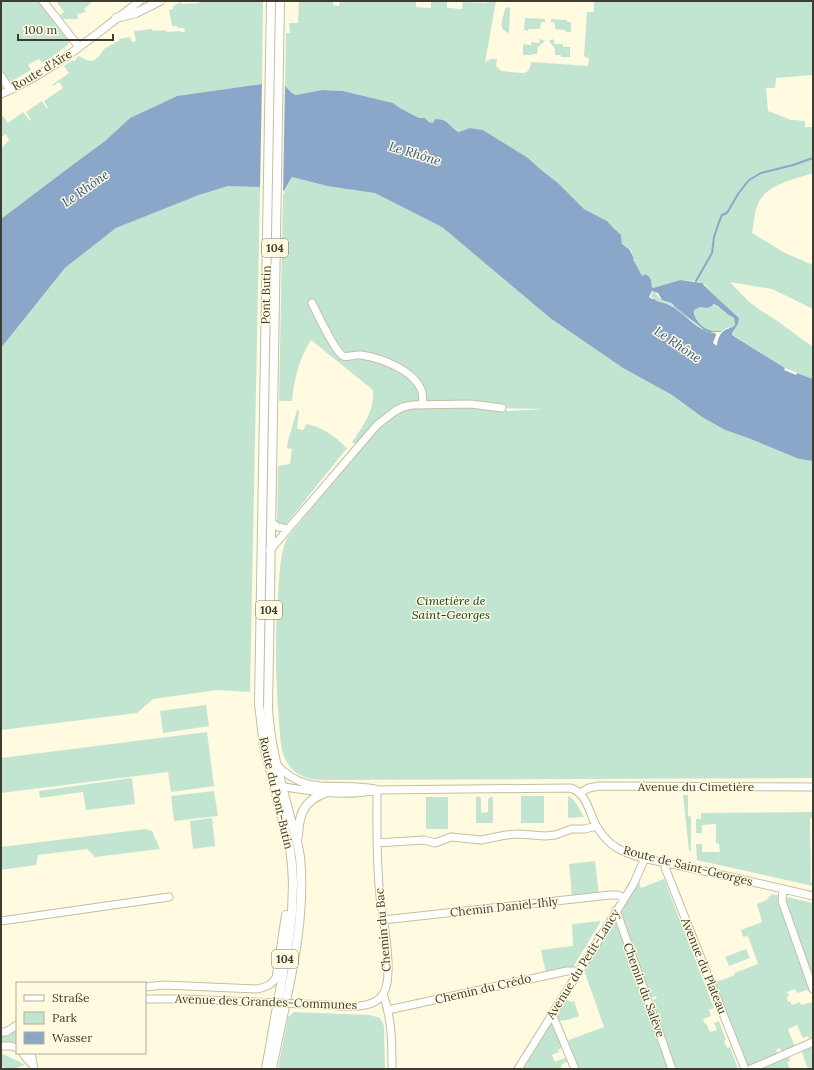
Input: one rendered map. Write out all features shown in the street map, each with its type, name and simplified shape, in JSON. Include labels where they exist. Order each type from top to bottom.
[{"type":"main road","points":[[116,18],[136,13],[160,1]]},
{"type":"main road","name":"104","points":[[271,1],[275,29]]},
{"type":"main road","name":"104","points":[[275,29],[280,1]]},
{"type":"main road","name":"Pont Butin","points":[[267,466],[275,29]]},
{"type":"main road","name":"Route du Pont-Butin","points":[[267,466],[271,522],[268,709],[271,739],[276,764],[298,843],[301,880],[296,946],[272,1069]]},
{"type":"main road","name":"Route du Pont-Butin","points":[[266,1069],[291,922],[293,883],[290,849],[264,746],[260,704],[267,466]]},
{"type":"main road","points":[[298,843],[300,821],[304,809],[311,800],[325,793]]},
{"type":"main road","points":[[277,975],[287,906],[290,849]]},
{"type":"street","points":[[43,1],[79,47]]},
{"type":"street","name":"Route d'Aïre","points":[[1,94],[42,72],[79,47],[140,1]]},
{"type":"street","points":[[1,76],[10,90]]},
{"type":"street","points":[[312,302],[336,348],[342,355],[360,355],[384,361],[395,366],[406,373],[418,386],[422,393],[423,405]]},
{"type":"street","points":[[270,550],[381,421],[394,411],[403,407],[423,405],[471,404],[502,408]]},
{"type":"street","points":[[271,522],[278,527],[288,529]]},
{"type":"street","points":[[276,764],[291,778],[308,785],[361,786],[377,790]]},
{"type":"street","points":[[272,782],[282,787],[325,793],[360,793],[377,790],[566,788],[574,789],[580,794]]},
{"type":"street","name":"Avenue du Cimetière","points":[[580,794],[584,790],[599,786],[813,787]]},
{"type":"street","name":"Chemin du Bac","points":[[377,790],[376,843],[388,966],[387,985],[383,994]]},
{"type":"street","name":"Route de Saint-Georges","points":[[580,794],[596,826],[607,840],[617,848],[629,854],[813,896]]},
{"type":"street","points":[[376,843],[424,840],[435,843],[451,837],[481,840],[519,834],[545,836],[555,835],[572,829],[586,829],[596,826]]},
{"type":"street","name":"Avenue du Petit-Lancy","points":[[518,1069],[632,885],[645,858]]},
{"type":"street","name":"Avenue du Plateau","points":[[666,863],[665,868],[745,1069]]},
{"type":"street","points":[[783,889],[782,901],[813,989]]},
{"type":"street","name":"Chemin Daniel-Ihly","points":[[383,920],[610,895],[618,895],[624,898]]},
{"type":"street","points":[[1,921],[170,898]]},
{"type":"street","name":"Chemin du Salève","points":[[616,910],[672,1069]]},
{"type":"street","name":"Chemin du Crédo","points":[[388,1010],[567,971],[575,971],[577,973]]},
{"type":"street","name":"Avenue des Grandes-Communes","points":[[146,987],[164,985],[257,989],[268,986],[277,975]]},
{"type":"street","points":[[383,994],[388,1010],[392,1036],[392,1069]]},
{"type":"street","name":"Avenue des Grandes-Communes","points":[[146,999],[181,998],[348,1006],[364,1005],[373,1002],[380,998],[383,994]]},
{"type":"street","points":[[552,1014],[575,1069]]},
{"type":"street","points":[[1,1032],[6,1032],[16,1026]]},
{"type":"street","points":[[751,1069],[813,1042]]},
{"type":"street","points":[[1,1046],[16,1048]]},
{"type":"street","points":[[24,1054],[33,1067]]},
{"type":"street","points":[[31,1054],[33,1067]]},
{"type":"green space","points":[[1,1],[38,1],[69,39],[68,45],[43,63],[39,59],[28,65],[31,70],[12,81],[8,80],[1,71]]},
{"type":"green space","points":[[56,1],[93,1],[84,9],[86,12],[77,14],[78,19],[63,19],[60,15],[64,12]]},
{"type":"green space","points":[[199,1],[263,1],[262,84],[177,96],[130,118],[105,141],[1,219],[1,149],[9,140],[6,134],[1,137],[1,117],[3,116],[8,123],[23,112],[30,121],[31,120],[26,112],[42,101],[47,109],[48,108],[44,101],[63,88],[59,82],[53,86],[52,85],[69,73],[64,66],[77,59],[76,58],[79,56],[92,61],[95,60],[106,47],[107,48],[119,41],[119,39],[130,37],[132,42],[136,41],[134,31],[152,29],[153,31],[166,30],[166,32],[185,32],[184,28],[172,26],[169,10],[173,9],[173,6],[181,2],[182,4],[199,3]]},
{"type":"green space","points":[[299,1],[333,1],[333,5],[339,6],[340,1],[416,1],[416,7],[431,8],[431,2],[447,1],[447,8],[462,9],[463,2],[487,3],[487,1],[496,1],[485,63],[490,59],[497,59],[496,66],[501,71],[523,73],[528,70],[531,62],[588,66],[589,59],[584,56],[587,12],[594,12],[594,1],[813,1],[813,75],[776,78],[775,88],[766,88],[768,111],[791,120],[805,121],[805,127],[813,127],[813,173],[775,186],[768,191],[759,202],[756,209],[752,233],[785,253],[813,265],[813,309],[772,289],[730,282],[748,301],[813,347],[813,379],[785,368],[733,335],[732,333],[738,324],[739,318],[715,297],[706,285],[696,281],[680,280],[653,288],[641,274],[633,259],[634,257],[630,249],[622,244],[621,235],[614,230],[607,221],[584,209],[558,183],[528,158],[483,130],[470,128],[460,132],[448,122],[435,119],[433,124],[425,118],[419,118],[393,103],[343,91],[322,90],[296,95],[292,93],[285,86],[286,33],[290,33],[289,23],[298,23]]},
{"type":"green space","points":[[507,7],[510,8],[509,33],[503,29],[502,26],[502,19]]},
{"type":"green space","points":[[525,18],[545,19],[545,22],[541,22],[540,29],[529,29],[528,31],[524,30]]},
{"type":"green space","points":[[551,19],[567,20],[567,22],[571,22],[571,32],[555,29],[555,23],[551,22]]},
{"type":"green space","points":[[540,39],[545,41],[538,47],[537,54],[523,55],[523,44],[531,45],[531,42],[539,43]]},
{"type":"green space","points":[[552,39],[554,40],[554,44],[563,44],[563,47],[570,47],[570,57],[555,55],[555,49],[549,41]]},
{"type":"green space","name":"Cimetière de Saint-Georges","points":[[292,177],[327,186],[375,192],[442,227],[550,318],[623,368],[672,395],[702,417],[725,430],[799,459],[813,461],[813,778],[319,780],[304,777],[293,770],[285,759],[281,745],[276,651],[280,566],[282,552],[287,538],[382,424],[401,411],[412,408],[467,407],[509,411],[544,409],[502,408],[482,402],[467,401],[402,405],[388,411],[383,415],[356,444],[352,442],[364,424],[370,411],[373,390],[311,340],[303,354],[298,369],[292,401],[279,401],[283,195]]},
{"type":"green space","points":[[228,186],[260,187],[250,692],[217,690],[153,699],[137,713],[1,730],[1,348],[65,268],[116,228],[199,195]]},
{"type":"green space","points":[[662,291],[716,305],[734,318],[735,325],[730,329],[728,327],[720,332],[707,332],[669,304],[651,297],[652,292],[655,292],[659,298],[663,300]]},
{"type":"green space","points":[[297,410],[299,410],[297,429],[304,430],[307,424],[313,425],[333,436],[347,448],[286,524],[283,525],[277,523],[278,466],[290,464],[292,449],[287,448]]},
{"type":"green space","points":[[206,705],[209,726],[163,733],[160,711]]},
{"type":"green space","points":[[207,732],[214,786],[171,792],[168,772],[1,793],[1,758]]},
{"type":"green space","points":[[132,778],[135,804],[86,810],[83,792],[40,798],[39,791]]},
{"type":"green space","points":[[214,791],[218,816],[174,821],[171,796]]},
{"type":"green space","points":[[683,795],[688,795],[688,816],[691,817],[691,851],[689,851]]},
{"type":"green space","points":[[479,796],[481,799],[481,813],[488,812],[488,799],[493,797],[493,823],[476,823],[476,797]]},
{"type":"green space","points":[[521,796],[544,796],[544,823],[521,823]]},
{"type":"green space","points":[[568,796],[575,802],[584,817],[568,818]]},
{"type":"green space","points":[[426,797],[448,797],[448,829],[426,829]]},
{"type":"green space","points":[[813,812],[813,818],[810,818],[811,882],[813,882],[813,886],[697,860],[696,844],[702,844],[702,852],[720,852],[719,844],[716,843],[716,824],[702,825],[702,833],[696,833],[696,819],[701,819],[701,813]]},
{"type":"green space","points":[[212,818],[215,846],[193,849],[190,821]]},
{"type":"green space","points":[[146,829],[152,831],[160,849],[95,857],[87,849],[38,855],[36,865],[1,870],[1,847]]},
{"type":"green space","points":[[595,861],[599,894],[572,897],[569,864]]},
{"type":"green space","points":[[664,879],[714,1008],[709,1010],[711,1016],[703,1019],[710,1032],[717,1030],[714,1023],[719,1021],[726,1040],[724,1041],[727,1048],[730,1047],[738,1069],[674,1069],[651,1001],[657,998],[656,996],[649,998],[619,913],[639,881],[641,888]]},
{"type":"green space","points":[[771,894],[777,895],[811,993],[807,990],[797,993],[795,989],[787,992],[789,996],[787,997],[788,1002],[790,1001],[792,1005],[800,1002],[801,1005],[813,1002],[813,1040],[810,1041],[808,1036],[803,1038],[797,1025],[788,1029],[795,1047],[784,1052],[781,1051],[780,1048],[776,1050],[778,1055],[748,1068],[714,983],[735,975],[734,973],[758,964],[748,936],[743,937],[741,930],[762,922],[757,904],[767,900]]},
{"type":"green space","points":[[787,897],[813,903],[813,983],[785,904]]},
{"type":"green space","points":[[616,918],[650,1019],[654,1024],[670,1069],[576,1069],[569,1051],[571,1050],[568,1042],[569,1040],[604,1027],[584,970]]},
{"type":"green space","points":[[601,921],[573,967],[546,973],[541,950],[573,946],[572,924]]},
{"type":"green space","points":[[746,949],[750,958],[729,966],[725,957]]},
{"type":"green space","points":[[566,999],[571,1002],[574,1001],[579,1016],[568,1020],[557,1021],[556,1015]]},
{"type":"green space","points":[[294,1012],[370,1015],[380,1018],[384,1027],[385,1069],[278,1069],[288,1017]]},
{"type":"green space","points":[[551,1023],[553,1024],[563,1047],[558,1050],[559,1052],[552,1055],[555,1062],[567,1057],[569,1060],[561,1065],[562,1069],[522,1069]]},
{"type":"green space","points":[[16,1031],[16,1042],[1,1044],[1,1035]]},
{"type":"green space","points":[[813,1045],[813,1069],[808,1069],[801,1050]]},
{"type":"green space","points":[[794,1053],[794,1055],[789,1057],[790,1061],[787,1062],[790,1069],[757,1069]]},
{"type":"green space","points":[[3,1054],[25,1065],[12,1069],[5,1069],[4,1067],[1,1068],[1,1055]]},
{"type":"water","name":"Le Rhône","points":[[262,84],[285,86],[296,95],[322,90],[343,91],[393,103],[419,118],[425,118],[429,122],[433,123],[435,119],[447,122],[459,132],[470,128],[483,130],[528,158],[558,183],[584,209],[607,221],[621,235],[622,244],[629,249],[641,274],[643,276],[645,274],[648,275],[653,288],[680,280],[702,283],[739,318],[738,324],[732,335],[785,368],[784,370],[796,375],[797,373],[813,379],[813,461],[799,459],[725,430],[702,417],[672,395],[623,368],[550,318],[442,227],[375,193],[327,186],[292,177],[284,191],[260,187],[228,186],[199,195],[116,228],[65,268],[1,348],[1,219],[105,141],[130,118],[177,96]],"holes":[[[652,291],[658,293],[662,300],[672,303],[705,330],[671,306],[649,297]],[[713,304],[734,318],[735,325],[722,332],[718,339],[717,346],[713,343],[716,335],[715,333],[709,332],[722,331],[712,331],[703,327],[696,319],[694,310],[700,307],[707,308]]]},
{"type":"pier","points":[[262,82],[285,84],[283,193],[260,189]]},
{"type":"waterway","points":[[696,281],[712,253],[714,237],[722,215],[727,213],[738,194],[749,180],[761,173],[813,158]]}]
